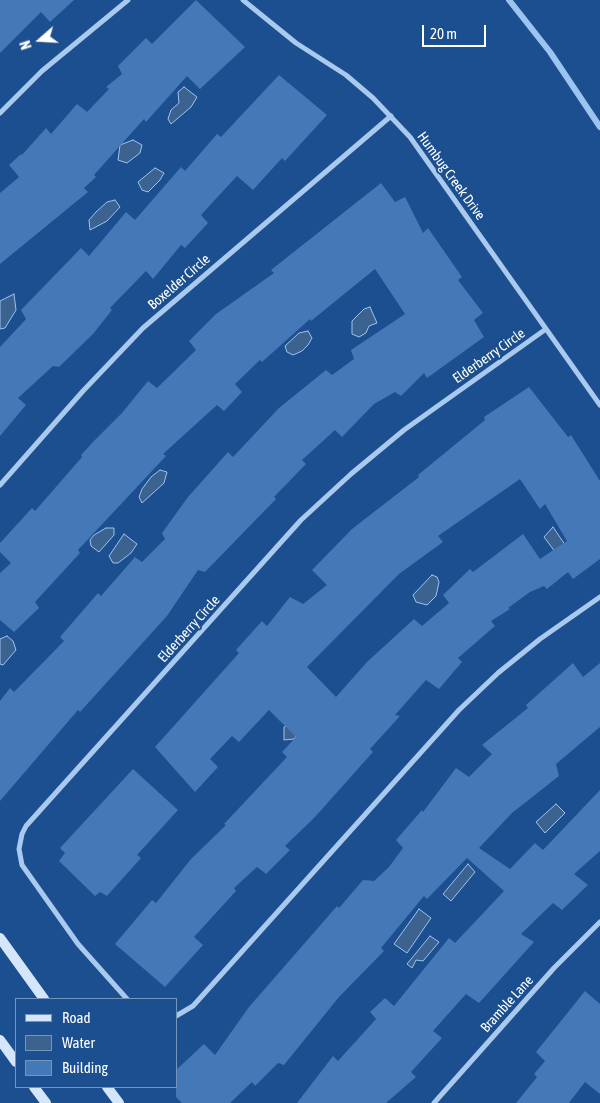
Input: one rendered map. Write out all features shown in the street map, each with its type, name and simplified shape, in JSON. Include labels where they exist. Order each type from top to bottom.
[{"type":"main road","points":[[0,938],[43,998]]},
{"type":"main road","points":[[0,1040],[15,1061]]},
{"type":"main road","points":[[35,1088],[46,1103]]},
{"type":"main road","points":[[108,1088],[119,1103]]},
{"type":"street","points":[[0,113],[42,71],[128,0]]},
{"type":"street","name":"Humbug Creek Drive","points":[[243,0],[275,27],[346,75],[391,116],[410,137],[600,405]]},
{"type":"street","name":"Boxelder Circle","points":[[0,485],[83,391],[143,328],[391,116]]},
{"type":"street","name":"Elderberry Circle","points":[[126,998],[78,944],[22,865],[19,849],[26,826],[301,520],[351,474],[404,430],[546,329]]},
{"type":"street","points":[[178,1015],[193,1006],[459,710],[498,673],[540,639],[600,596]]},
{"type":"street","name":"Bramble Lane","points":[[434,1103],[554,968],[600,922]]},
{"type":"water","points":[[184,87],[197,97],[191,107],[171,124],[168,119],[171,110],[179,103],[178,92]]},
{"type":"water","points":[[133,140],[142,145],[140,153],[127,163],[118,160],[120,145]]},
{"type":"water","points":[[155,168],[164,173],[160,180],[148,192],[142,190],[138,182]]},
{"type":"water","points":[[115,200],[120,207],[107,221],[90,230],[89,220],[107,202]]},
{"type":"water","points":[[14,294],[16,310],[5,328],[0,329],[0,301]]},
{"type":"water","points":[[370,307],[377,323],[369,326],[366,333],[359,337],[352,334],[352,321],[364,309]]},
{"type":"water","points":[[308,331],[312,338],[302,351],[293,355],[287,352],[285,346],[299,333]]},
{"type":"water","points":[[160,470],[167,472],[164,483],[142,503],[139,497],[142,489],[151,477]]},
{"type":"water","points":[[553,527],[572,555],[562,561],[544,537]]},
{"type":"water","points":[[106,528],[114,528],[114,535],[99,552],[91,546],[90,540],[94,535]]},
{"type":"water","points":[[124,534],[137,544],[131,553],[118,563],[113,563],[109,556]]},
{"type":"water","points":[[432,575],[437,577],[439,582],[436,596],[427,605],[416,602],[413,595]]},
{"type":"water","points":[[7,636],[13,641],[16,650],[3,665],[0,664],[0,639]]},
{"type":"water","points":[[308,718],[294,739],[284,740],[284,727]]},
{"type":"water","points":[[556,804],[565,813],[545,833],[536,822]]},
{"type":"water","points":[[468,864],[475,872],[451,901],[443,894]]},
{"type":"water","points":[[419,909],[431,918],[407,953],[394,944]]},
{"type":"water","points":[[430,936],[439,942],[423,961],[416,960],[412,968],[407,964]]},
{"type":"building","points":[[0,0],[74,0],[50,22],[41,12],[0,53]]},
{"type":"building","points":[[196,0],[245,47],[200,89],[187,76],[146,122],[144,119],[94,175],[96,177],[84,188],[88,192],[0,264],[0,193],[19,177],[9,165],[22,155],[46,128],[51,134],[77,104],[87,112],[109,89],[106,87],[122,74],[118,66],[146,38],[152,44]]},
{"type":"building","points":[[279,75],[327,115],[285,161],[282,158],[253,190],[237,176],[201,215],[208,223],[185,248],[181,245],[153,279],[146,271],[110,308],[112,310],[93,334],[59,367],[53,366],[18,398],[26,405],[0,436],[0,347],[26,319],[21,310],[81,248],[89,256],[126,212],[135,220],[181,167],[185,171],[217,134],[221,137]]},
{"type":"building","points":[[381,183],[395,202],[405,197],[423,233],[428,228],[462,277],[458,280],[483,313],[474,320],[484,337],[427,378],[424,373],[401,396],[395,392],[374,404],[342,437],[335,430],[302,460],[306,464],[274,497],[276,499],[205,572],[198,570],[167,616],[80,712],[78,710],[0,801],[0,701],[10,688],[14,692],[64,641],[60,637],[98,593],[101,596],[135,557],[142,562],[165,539],[162,533],[188,497],[228,452],[233,457],[279,408],[326,370],[332,375],[354,359],[351,350],[405,314],[375,269],[311,321],[310,319],[262,362],[260,360],[235,384],[242,392],[224,411],[217,405],[163,454],[166,456],[78,550],[80,553],[35,602],[39,608],[14,632],[0,620],[0,573],[11,563],[0,552],[0,543],[32,508],[35,511],[82,457],[81,455],[122,413],[148,381],[157,388],[196,350],[189,341],[216,314],[274,273],[271,270]]},
{"type":"building","points":[[529,387],[568,437],[571,435],[600,481],[600,559],[573,579],[568,572],[547,589],[544,586],[530,592],[508,608],[510,609],[491,621],[495,626],[458,658],[462,662],[439,689],[426,680],[395,715],[400,716],[370,749],[373,752],[315,817],[285,846],[290,850],[266,874],[257,867],[234,888],[236,891],[194,937],[203,945],[165,987],[115,944],[152,900],[156,903],[191,859],[226,825],[224,824],[287,757],[282,752],[296,737],[269,710],[239,742],[232,736],[210,759],[218,767],[195,792],[155,747],[239,653],[236,650],[262,621],[267,626],[290,597],[303,604],[327,585],[312,570],[352,529],[419,477],[418,475],[485,420],[484,417]],"holes":[[[520,479],[540,509],[545,504],[567,541],[540,559],[523,534],[473,572],[470,569],[443,595],[449,603],[422,626],[414,619],[367,662],[336,697],[307,667],[399,574],[443,542],[438,536]]]},
{"type":"building","points":[[573,663],[583,677],[600,663],[600,727],[556,764],[559,776],[512,813],[479,848],[510,869],[535,843],[543,850],[600,790],[600,851],[574,874],[588,885],[562,910],[553,903],[521,934],[534,942],[479,1003],[466,994],[433,1031],[442,1038],[411,1072],[416,1077],[386,1103],[297,1103],[333,1056],[338,1061],[376,1019],[370,1012],[385,998],[394,1006],[449,938],[455,943],[504,891],[467,858],[427,899],[424,896],[381,948],[384,951],[339,997],[284,1065],[278,1063],[255,1086],[252,1082],[230,1103],[182,1103],[176,1097],[178,1068],[204,1044],[215,1055],[249,1007],[337,906],[339,908],[363,880],[374,881],[389,867],[403,848],[396,840],[422,810],[423,812],[456,768],[469,777],[492,754],[482,745],[528,708],[526,705]]},
{"type":"building","points":[[133,769],[178,810],[137,855],[141,858],[107,896],[100,892],[95,896],[59,861],[65,853],[60,848]]},
{"type":"building","points":[[585,991],[600,1004],[600,1094],[585,1082],[569,1103],[516,1103],[537,1077],[534,1074],[545,1061],[536,1052]]},
{"type":"waterway","points":[[509,0],[550,52],[600,127]]}]
